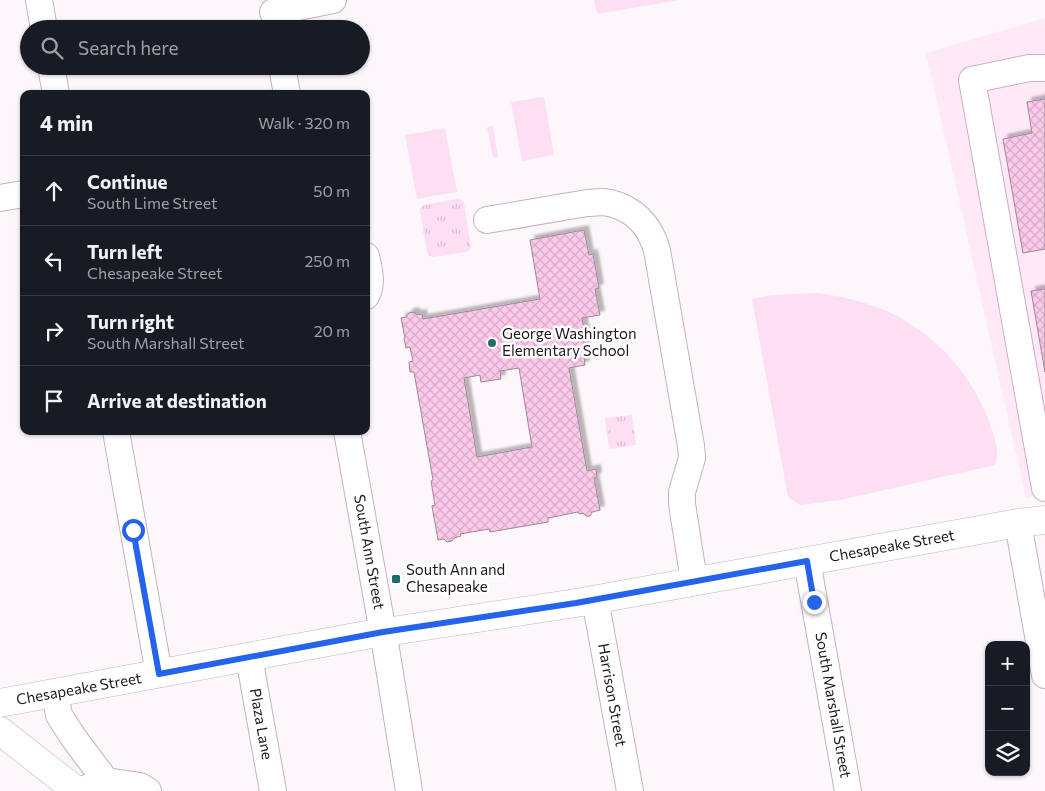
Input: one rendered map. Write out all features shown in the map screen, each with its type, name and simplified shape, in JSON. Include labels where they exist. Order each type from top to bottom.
[{"type":"main road","name":"Chesapeake Street","points":[[0,703],[383,632],[576,603],[1018,523],[1045,520]]},
{"type":"main road","points":[[0,731],[77,791]]},
{"type":"street","points":[[39,0],[42,20]]},
{"type":"street","points":[[273,13],[333,0]]},
{"type":"street","points":[[1045,68],[1029,68],[972,80],[1039,416],[1045,488]]},
{"type":"street","points":[[53,75],[55,90]]},
{"type":"street","points":[[284,75],[286,90]]},
{"type":"street","points":[[0,198],[20,195]]},
{"type":"street","points":[[487,220],[603,202],[620,206],[632,212],[645,224],[653,237],[658,256],[691,446],[692,458],[682,492],[682,504],[694,581]]},
{"type":"street","points":[[117,435],[159,674]]},
{"type":"street","name":"South Ann Street","points":[[348,435],[409,791]]},
{"type":"street","points":[[1018,523],[1045,676]]},
{"type":"street","name":"South Marshall Street","points":[[807,561],[848,791]]},
{"type":"street","name":"Harrison Street","points":[[595,599],[630,791]]},
{"type":"street","name":"Plaza Lane","points":[[249,657],[273,791]]},
{"type":"street","points":[[55,694],[59,715],[106,781]]},
{"type":"street","points":[[77,791],[106,781],[140,786],[148,791]]},
{"type":"shaded area","points":[[1045,18],[1045,494],[1026,498],[926,53]]},
{"type":"green space","points":[[594,0],[679,0],[597,14]]},
{"type":"green space","points":[[544,97],[554,155],[522,161],[511,102]]},
{"type":"green space","points":[[493,126],[498,157],[493,158],[487,127]]},
{"type":"green space","points":[[445,128],[457,192],[417,199],[405,135]]},
{"type":"green space","points":[[456,199],[462,200],[464,203],[471,248],[467,252],[433,257],[428,255],[420,208],[424,205]]},
{"type":"green space","points":[[817,293],[851,299],[884,310],[902,319],[934,341],[961,370],[981,403],[996,443],[997,460],[995,465],[840,500],[800,505],[788,497],[752,299],[772,295]]},
{"type":"green space","points":[[632,415],[636,445],[609,449],[605,418]]},
{"type":"building","points":[[1045,99],[1045,249],[1023,253],[1003,139],[1032,133],[1027,102]]},
{"type":"building","points":[[584,230],[589,255],[593,254],[599,288],[595,289],[600,315],[582,318],[585,333],[582,333],[587,357],[584,357],[585,365],[569,368],[587,471],[596,469],[597,477],[594,478],[600,510],[592,512],[590,516],[586,516],[583,513],[579,514],[578,512],[548,518],[548,522],[490,532],[489,529],[460,534],[461,536],[447,542],[444,539],[438,540],[432,506],[435,505],[431,481],[433,480],[414,372],[410,372],[409,362],[413,361],[410,347],[406,348],[401,318],[414,312],[417,315],[422,314],[423,319],[540,299],[530,240]],"holes":[[[519,368],[532,447],[477,457],[464,378],[480,375],[481,382],[501,379],[500,371]]]},
{"type":"building","points":[[1045,289],[1045,372],[1031,291]]},
{"type":"place","name":"George Washington Elementary School","points":[[492,343]]},
{"type":"place","name":"South Ann and Chesapeake","points":[[396,579]]},
{"type":"route","points":[[133,530],[159,674],[383,632],[576,603],[807,561],[814,602]]}]
